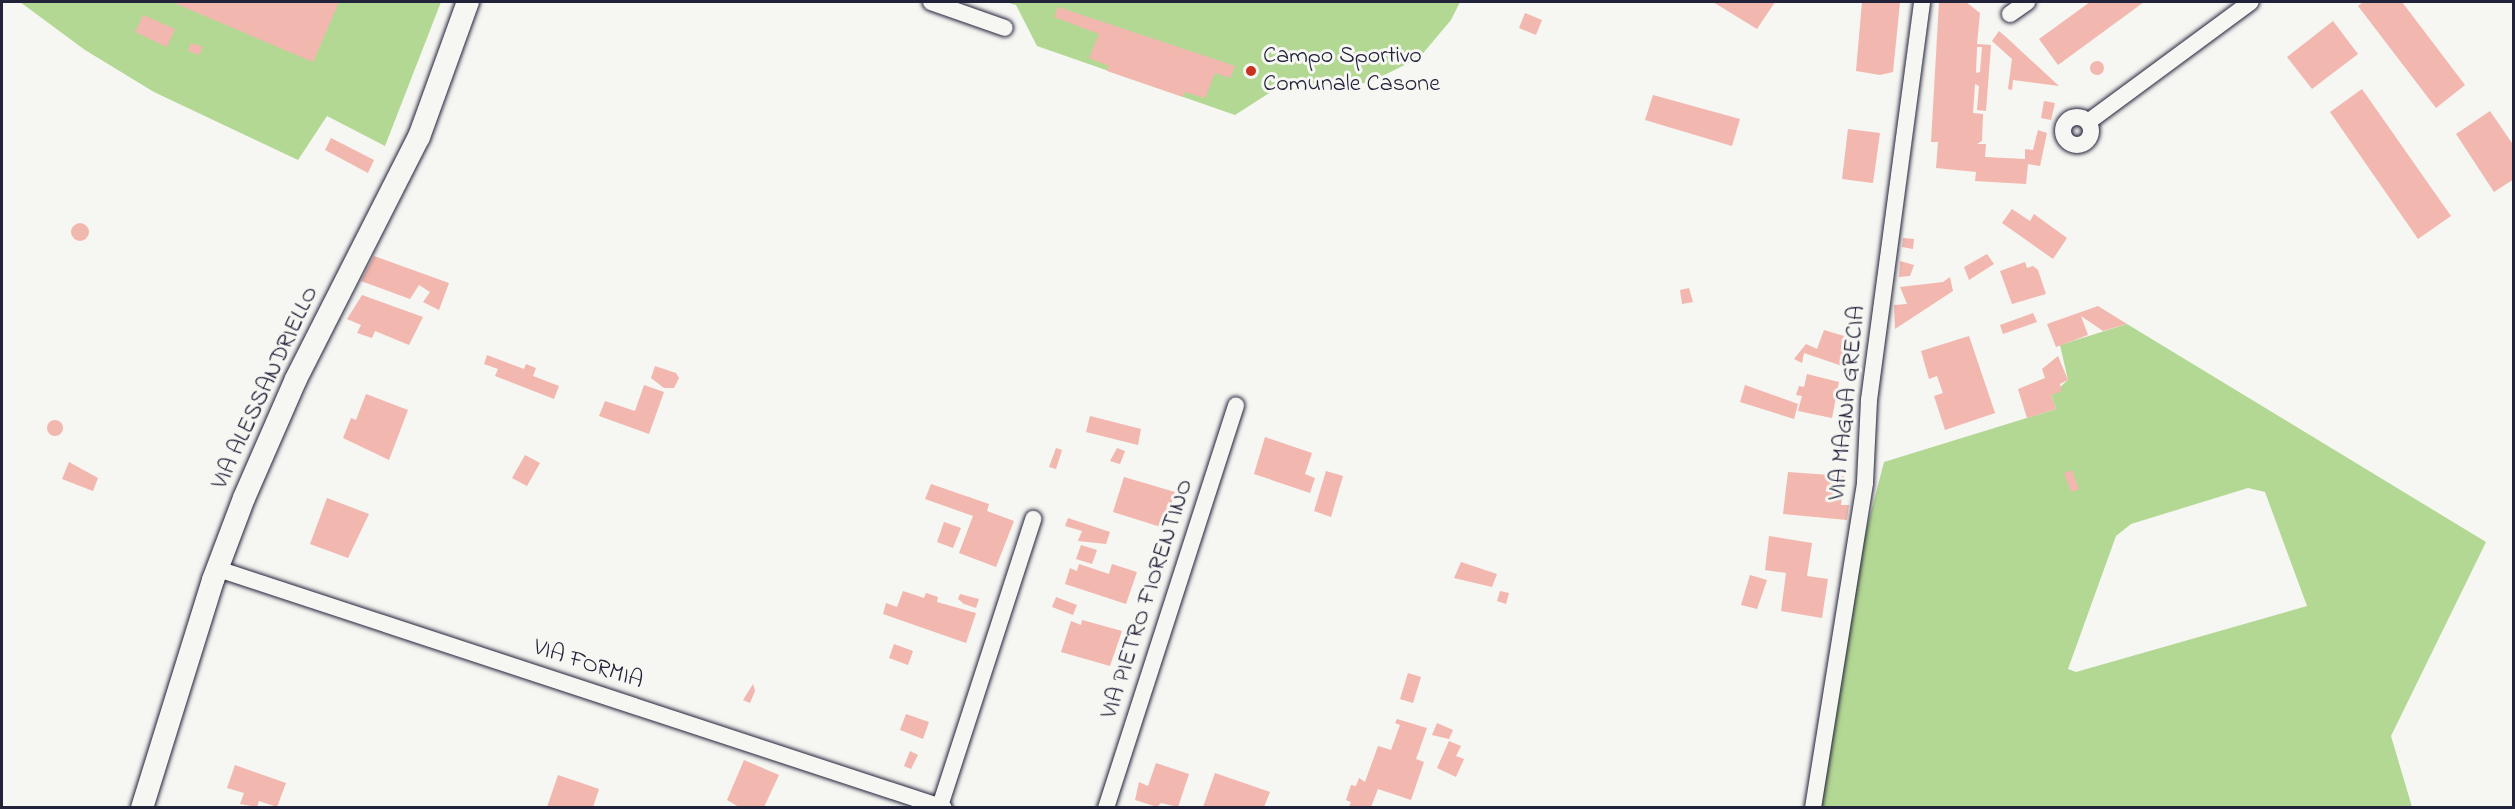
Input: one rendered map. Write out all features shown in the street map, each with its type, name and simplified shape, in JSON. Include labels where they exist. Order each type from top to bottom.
[{"type":"street","name":"VIA ALESSANDRIELLO","points":[[142,807],[218,568],[272,431],[419,136],[468,2]]},
{"type":"street","points":[[931,2],[1005,28]]},
{"type":"street","name":"VIA MAGNA GRECIA","points":[[1813,807],[1865,482],[1869,400],[1922,2]]},
{"type":"street","points":[[2010,14],[2027,2]]},
{"type":"street","points":[[2088,122],[2251,2]]},
{"type":"street","name":"VIA PIETRO FIORENTINO","points":[[1106,807],[1236,405]]},
{"type":"street","points":[[942,807],[1033,519]]},
{"type":"street","name":"VIA FORMIA","points":[[218,568],[942,807]]},
{"type":"green space","points":[[20,2],[441,2],[385,146],[327,116],[298,160],[154,92],[85,50]]},
{"type":"green space","name":"Campo Sportivo Comunale Casone","points":[[1006,2],[1460,2],[1451,20],[1419,58],[1368,83],[1280,86],[1235,115],[1037,46],[1016,5]]},
{"type":"green space","points":[[2127,324],[2486,542],[2391,736],[2412,807],[1820,808],[1863,543],[1884,462],[2056,409],[2051,395],[2068,380],[2060,345]],"holes":[[[2248,488],[2265,492],[2307,606],[2076,672],[2068,669],[2116,536],[2131,524]]]},
{"type":"building","points":[[172,2],[339,2],[313,62]]},
{"type":"building","points":[[1713,2],[1775,2],[1757,29]]},
{"type":"building","points":[[1862,2],[1900,2],[1893,72],[1880,75],[1856,71]]},
{"type":"building","points":[[1939,2],[1966,2],[1980,13],[1977,44],[1991,45],[1986,111],[1977,110],[1979,86],[1975,84],[1973,113],[1983,114],[1982,141],[1977,144],[1986,144],[1985,157],[2025,159],[2025,149],[2033,150],[2038,130],[2047,133],[2040,166],[2028,164],[2026,184],[1975,181],[1976,172],[1936,168],[1938,142],[1931,142]],"holes":[[[1977,47],[1982,47],[1980,72],[1976,73]]]},
{"type":"building","points":[[2090,2],[2144,2],[2058,65],[2039,39]]},
{"type":"building","points":[[2363,2],[2402,2],[2465,85],[2436,108],[2358,6]]},
{"type":"building","points":[[1058,7],[1235,66],[1230,78],[1215,73],[1205,98],[1185,92],[1183,97],[1107,71],[1109,66],[1089,58],[1099,34],[1054,17]]},
{"type":"building","points":[[1525,13],[1542,20],[1536,35],[1519,28]]},
{"type":"building","points":[[143,15],[175,29],[167,47],[135,32]]},
{"type":"building","points":[[2333,21],[2358,54],[2312,89],[2287,57]]},
{"type":"building","points":[[1999,31],[2059,86],[2013,80],[2012,90],[2008,89],[2012,59],[1992,41]]},
{"type":"building","points":[[191,43],[203,47],[199,55],[188,51]]},
{"type":"building","points":[[2094,61],[2100,61],[2104,68],[2100,75],[2094,75],[2090,71],[2090,65]]},
{"type":"building","points":[[2362,89],[2451,216],[2418,239],[2330,112]]},
{"type":"building","points":[[1653,95],[1740,119],[1732,146],[1645,120]]},
{"type":"building","points":[[2044,101],[2055,103],[2051,120],[2041,118]]},
{"type":"building","points":[[2490,111],[2514,146],[2514,179],[2494,192],[2456,134]]},
{"type":"building","points":[[1848,129],[1880,133],[1873,183],[1842,179]]},
{"type":"building","points":[[331,138],[374,160],[368,173],[325,150]]},
{"type":"building","points":[[2012,209],[2030,221],[2034,214],[2067,238],[2053,259],[2002,223]]},
{"type":"building","points":[[80,223],[86,226],[89,232],[86,238],[80,241],[74,238],[71,232],[74,226]]},
{"type":"building","points":[[1903,238],[1914,239],[1913,249],[1902,247]]},
{"type":"building","points":[[1987,254],[1994,264],[1969,280],[1964,267]]},
{"type":"building","points":[[374,256],[449,283],[439,310],[423,302],[430,292],[419,285],[410,299],[361,281]]},
{"type":"building","points":[[1900,261],[1914,265],[1910,276],[1899,277]]},
{"type":"building","points":[[2025,262],[2027,268],[2033,266],[2038,270],[2046,294],[2012,304],[2000,271]]},
{"type":"building","points":[[1950,277],[1953,291],[1895,329],[1894,305],[1907,304],[1900,287],[1943,282]]},
{"type":"building","points":[[1689,288],[1693,302],[1682,304],[1680,290]]},
{"type":"building","points":[[362,295],[423,317],[409,345],[375,331],[372,338],[357,333],[361,325],[347,319]]},
{"type":"building","points":[[2098,306],[2127,324],[2103,331],[2081,316],[2088,335],[2056,347],[2047,324]]},
{"type":"building","points":[[2033,313],[2037,322],[2003,334],[2000,325]]},
{"type":"building","points":[[1824,330],[1844,336],[1842,344],[1849,347],[1842,366],[1804,353],[1802,363],[1794,359],[1806,344],[1817,349]]},
{"type":"building","points":[[1969,336],[1995,413],[1945,430],[1934,396],[1943,393],[1937,376],[1929,379],[1921,351]]},
{"type":"building","points":[[487,355],[524,369],[526,364],[536,368],[533,376],[559,386],[554,399],[495,376],[498,369],[484,364]]},
{"type":"building","points":[[2058,356],[2068,380],[2060,384],[2062,391],[2051,395],[2056,409],[2027,418],[2018,389],[2045,378],[2042,369]]},
{"type":"building","points":[[655,366],[676,373],[679,378],[674,388],[664,388],[651,378]]},
{"type":"building","points":[[1807,374],[1839,382],[1832,418],[1798,411],[1802,396],[1796,395],[1799,386],[1804,387]]},
{"type":"building","points":[[644,385],[664,392],[649,434],[599,416],[605,401],[635,411]]},
{"type":"building","points":[[1745,385],[1798,404],[1794,419],[1740,402]]},
{"type":"building","points":[[366,394],[408,410],[389,460],[343,438],[351,418],[356,420]]},
{"type":"building","points":[[1090,416],[1141,429],[1138,445],[1086,432]]},
{"type":"building","points":[[55,420],[63,428],[55,436],[47,428]]},
{"type":"building","points":[[1265,437],[1312,453],[1305,474],[1315,478],[1310,493],[1254,474]]},
{"type":"building","points":[[1056,448],[1062,450],[1056,469],[1049,467]]},
{"type":"building","points":[[1117,448],[1125,451],[1120,464],[1110,461]]},
{"type":"building","points":[[525,455],[540,463],[527,486],[512,478]]},
{"type":"building","points":[[69,462],[98,478],[93,491],[62,479]]},
{"type":"building","points":[[2072,470],[2079,489],[2071,492],[2064,473]]},
{"type":"building","points":[[1326,471],[1343,476],[1331,517],[1314,511]]},
{"type":"building","points":[[1788,472],[1844,476],[1841,505],[1849,505],[1847,520],[1783,514]]},
{"type":"building","points":[[1124,477],[1175,492],[1164,528],[1113,512]]},
{"type":"building","points":[[931,484],[989,504],[987,511],[1014,521],[996,567],[959,553],[973,516],[925,499]]},
{"type":"building","points":[[327,498],[369,514],[348,558],[310,544]]},
{"type":"building","points":[[1068,518],[1110,532],[1106,544],[1078,541],[1082,531],[1065,526]]},
{"type":"building","points":[[944,522],[961,528],[953,548],[937,542]]},
{"type":"building","points":[[1769,536],[1812,543],[1807,576],[1828,579],[1822,618],[1781,611],[1786,573],[1765,570]]},
{"type":"building","points":[[1081,545],[1097,550],[1092,564],[1076,559]]},
{"type":"building","points":[[1461,562],[1497,574],[1492,587],[1454,578]]},
{"type":"building","points":[[1079,564],[1109,574],[1112,564],[1137,572],[1126,604],[1065,584],[1070,568],[1077,571]]},
{"type":"building","points":[[1750,575],[1767,580],[1757,609],[1741,605]]},
{"type":"building","points":[[903,591],[924,598],[926,593],[938,597],[937,602],[976,613],[966,643],[883,614],[886,603],[897,607]]},
{"type":"building","points":[[1500,591],[1509,593],[1506,604],[1497,601]]},
{"type":"building","points":[[960,594],[979,599],[976,608],[958,599]]},
{"type":"building","points":[[1056,597],[1077,605],[1073,615],[1052,607]]},
{"type":"building","points":[[1082,620],[1122,631],[1110,666],[1061,652],[1071,621],[1081,625]]},
{"type":"building","points":[[894,644],[913,651],[908,665],[889,658]]},
{"type":"building","points":[[1408,673],[1421,677],[1413,703],[1400,699]]},
{"type":"building","points":[[753,684],[755,691],[750,703],[743,700]]},
{"type":"building","points":[[906,714],[929,722],[923,739],[900,730]]},
{"type":"building","points":[[1397,719],[1427,728],[1416,759],[1424,762],[1411,800],[1378,789],[1371,807],[1349,807],[1351,802],[1346,800],[1351,785],[1356,786],[1359,778],[1365,782],[1378,746],[1391,750],[1400,725],[1395,723]]},
{"type":"building","points":[[1437,723],[1453,730],[1449,739],[1432,735]]},
{"type":"building","points":[[1449,741],[1461,746],[1456,756],[1464,759],[1456,777],[1437,768]]},
{"type":"building","points":[[910,751],[918,755],[911,769],[904,766]]},
{"type":"building","points":[[744,760],[779,775],[764,807],[739,807],[727,800]]},
{"type":"building","points":[[1156,763],[1189,774],[1178,807],[1161,803],[1157,807],[1135,800],[1139,782],[1148,786]]},
{"type":"building","points":[[235,765],[286,783],[277,807],[259,801],[257,807],[240,804],[244,793],[227,788]]},
{"type":"building","points":[[1215,773],[1270,792],[1264,807],[1203,807]]},
{"type":"building","points":[[558,775],[599,789],[593,807],[547,807]]},
{"type":"place","name":"Campo Sportivo Comunale Casone","points":[[1251,71]]}]
